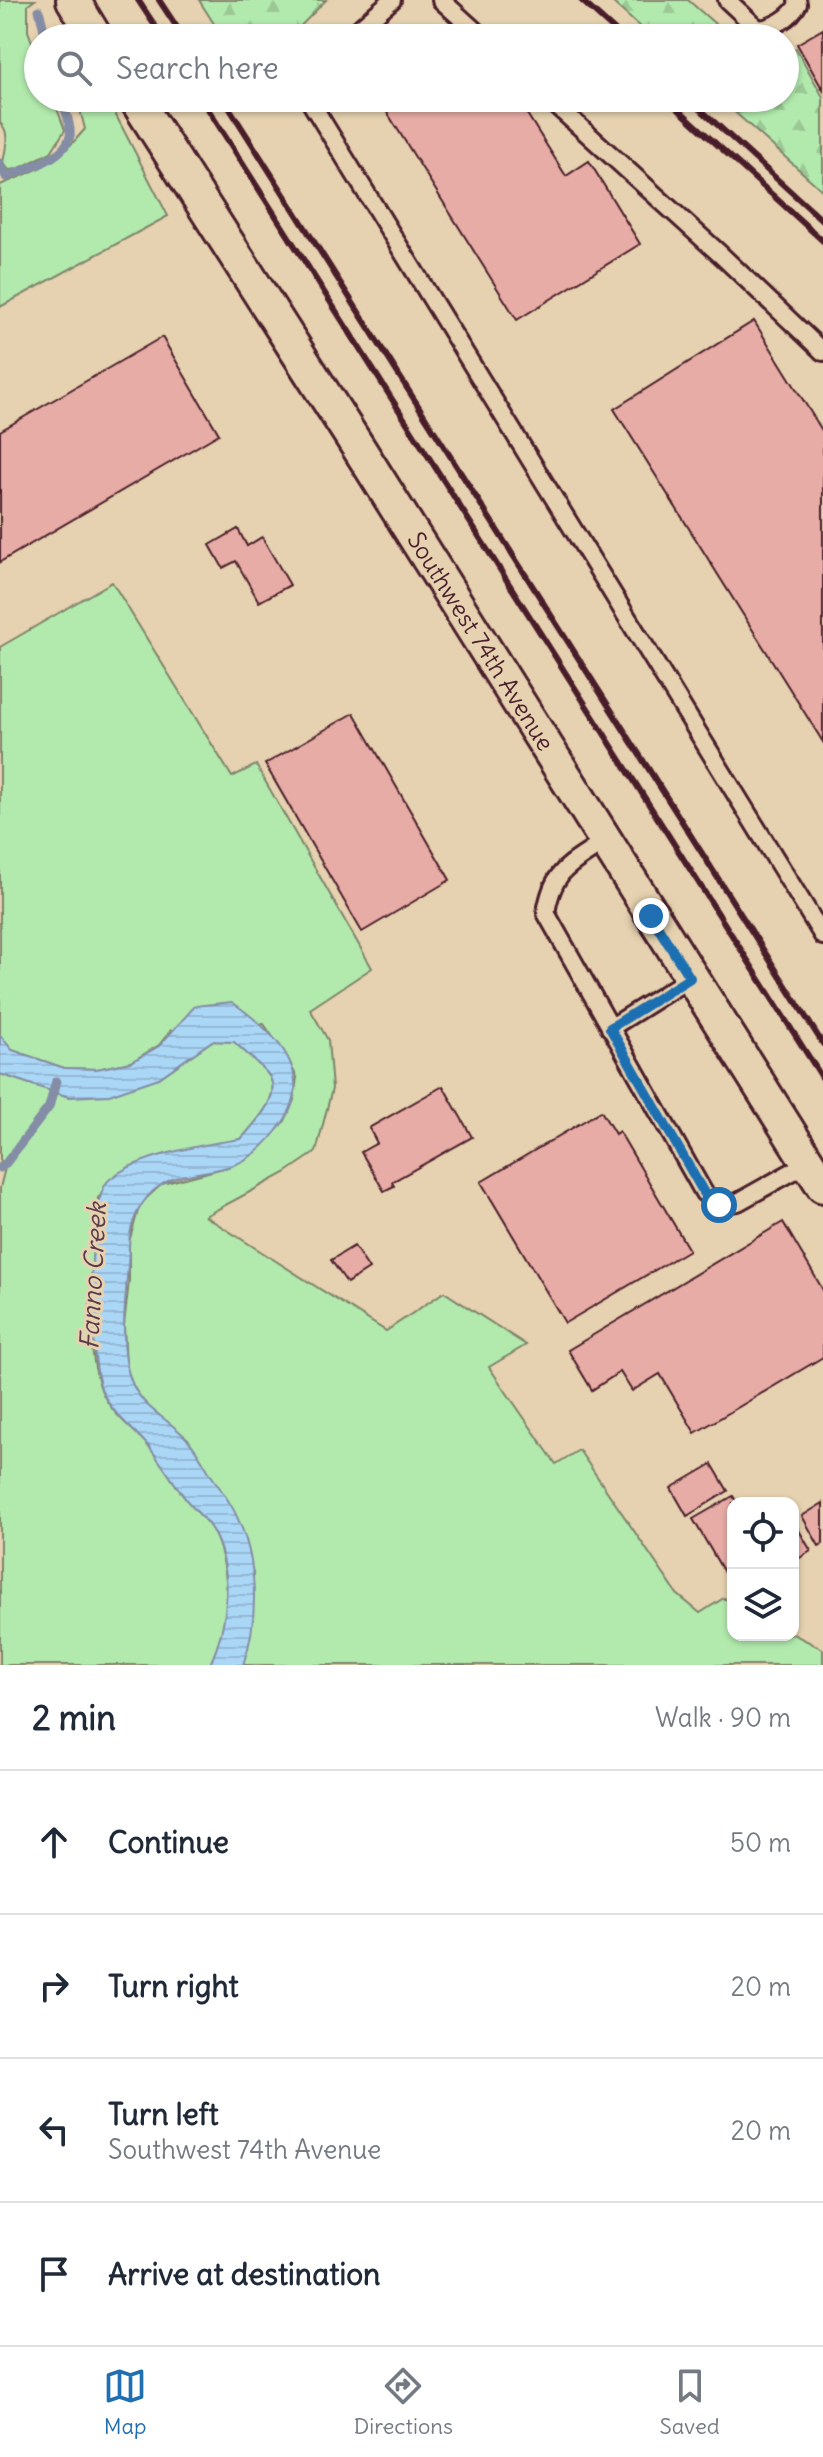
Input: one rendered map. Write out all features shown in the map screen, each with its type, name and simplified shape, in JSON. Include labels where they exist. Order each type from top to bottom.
[{"type":"street","points":[[73,0],[88,24]]},
{"type":"street","name":"Southwest 74th Avenue","points":[[144,112],[816,1174]]},
{"type":"lane","points":[[364,24],[392,0]]},
{"type":"lane","points":[[441,0],[468,24]]},
{"type":"lane","points":[[727,0],[753,24]]},
{"type":"lane","points":[[776,24],[794,13],[797,0]]},
{"type":"lane","points":[[317,112],[823,936]]},
{"type":"lane","points":[[563,112],[823,352]]},
{"type":"lane","points":[[605,841],[556,877],[546,913],[704,1193],[719,1205],[738,1202],[816,1174]]},
{"type":"lane","points":[[610,1028],[690,978]]},
{"type":"green space","points":[[0,0],[35,0],[28,5],[28,24],[24,24],[24,112],[58,112],[65,130],[51,152],[18,169],[9,170],[3,163],[6,136],[0,123]]},
{"type":"green space","points":[[199,0],[326,0],[303,24],[214,24]]},
{"type":"green space","points":[[610,0],[688,0],[715,24],[637,24]]},
{"type":"green space","points":[[799,53],[823,97],[823,191],[735,112],[799,112]]},
{"type":"green space","points":[[81,112],[114,112],[168,216],[0,307],[0,185],[47,164],[65,151],[85,129]]},
{"type":"green space","points":[[112,582],[232,777],[256,765],[372,968],[310,1009],[328,1040],[332,1089],[316,1152],[285,1173],[205,1216],[386,1331],[444,1292],[526,1345],[489,1367],[556,1464],[579,1450],[677,1594],[700,1613],[724,1598],[727,1600],[727,1641],[799,1641],[799,1637],[823,1649],[823,1665],[243,1665],[252,1622],[253,1572],[188,1439],[147,1407],[133,1387],[126,1366],[124,1325],[129,1242],[140,1204],[162,1184],[231,1166],[285,1121],[294,1100],[297,1077],[264,1024],[171,1030],[159,1045],[131,1062],[97,1069],[64,1068],[12,1050],[0,1035],[0,647]]},
{"type":"green space","points":[[212,1041],[234,1042],[267,1073],[272,1081],[270,1099],[260,1117],[241,1139],[176,1152],[129,1167],[98,1198],[90,1322],[96,1371],[106,1400],[149,1447],[216,1539],[223,1559],[227,1592],[227,1613],[220,1640],[210,1665],[0,1665],[0,1188],[6,1164],[0,1160],[0,1074],[69,1097],[159,1078]]},
{"type":"water","name":"Fanno Creek","points":[[232,1002],[264,1027],[288,1057],[294,1074],[295,1091],[290,1110],[268,1141],[245,1160],[169,1181],[148,1197],[131,1229],[124,1318],[125,1354],[133,1385],[144,1402],[194,1448],[235,1511],[249,1552],[254,1610],[243,1665],[210,1665],[225,1615],[224,1563],[209,1526],[150,1448],[118,1415],[103,1393],[94,1350],[92,1318],[96,1218],[101,1194],[109,1180],[121,1172],[172,1152],[241,1139],[266,1108],[272,1081],[234,1042],[212,1041],[159,1078],[109,1095],[69,1097],[0,1074],[0,1035],[12,1050],[64,1068],[97,1069],[131,1062],[159,1046],[195,1006]]},
{"type":"building","points":[[823,29],[823,90],[799,48],[799,43]]},
{"type":"building","points":[[387,112],[526,112],[566,176],[589,161],[640,244],[517,320]]},
{"type":"building","points":[[754,321],[823,432],[823,742],[614,409]]},
{"type":"building","points":[[162,337],[219,434],[0,562],[0,431]]},
{"type":"building","points":[[238,529],[247,546],[262,537],[290,585],[259,602],[236,561],[223,568],[210,545]]},
{"type":"building","points":[[354,713],[450,880],[362,932],[265,764]]},
{"type":"building","points":[[443,1086],[472,1137],[392,1182],[394,1186],[384,1191],[361,1152],[377,1143],[369,1128]]},
{"type":"building","points":[[601,1111],[615,1134],[619,1131],[689,1250],[565,1323],[481,1182]]},
{"type":"building","points":[[783,1222],[823,1290],[823,1357],[695,1433],[660,1374],[632,1391],[620,1372],[592,1390],[568,1350]]},
{"type":"building","points":[[354,1246],[369,1269],[347,1283],[331,1260]]},
{"type":"building","points":[[712,1464],[728,1491],[687,1516],[671,1488]]},
{"type":"building","points":[[727,1499],[725,1574],[693,1519]]},
{"type":"building","points":[[823,1503],[823,1544],[819,1546],[802,1516]]},
{"type":"building","points":[[799,1530],[811,1551],[799,1558]]},
{"type":"waterway","points":[[39,10],[42,24]]},
{"type":"waterway","points":[[0,163],[6,177],[43,162],[60,151],[70,136],[66,112]]},
{"type":"waterway","points":[[0,1168],[49,1107],[56,1081]]},
{"type":"railway","points":[[138,0],[154,24]]},
{"type":"railway","points":[[159,0],[175,24]]},
{"type":"railway","points":[[581,0],[608,24]]},
{"type":"railway","points":[[210,112],[823,1079]]},
{"type":"railway","points":[[232,112],[823,1044]]},
{"type":"railway","points":[[681,112],[823,241]]},
{"type":"railway","points":[[703,112],[823,221]]},
{"type":"route","points":[[651,916],[690,978],[610,1028],[704,1193],[719,1205]]}]
